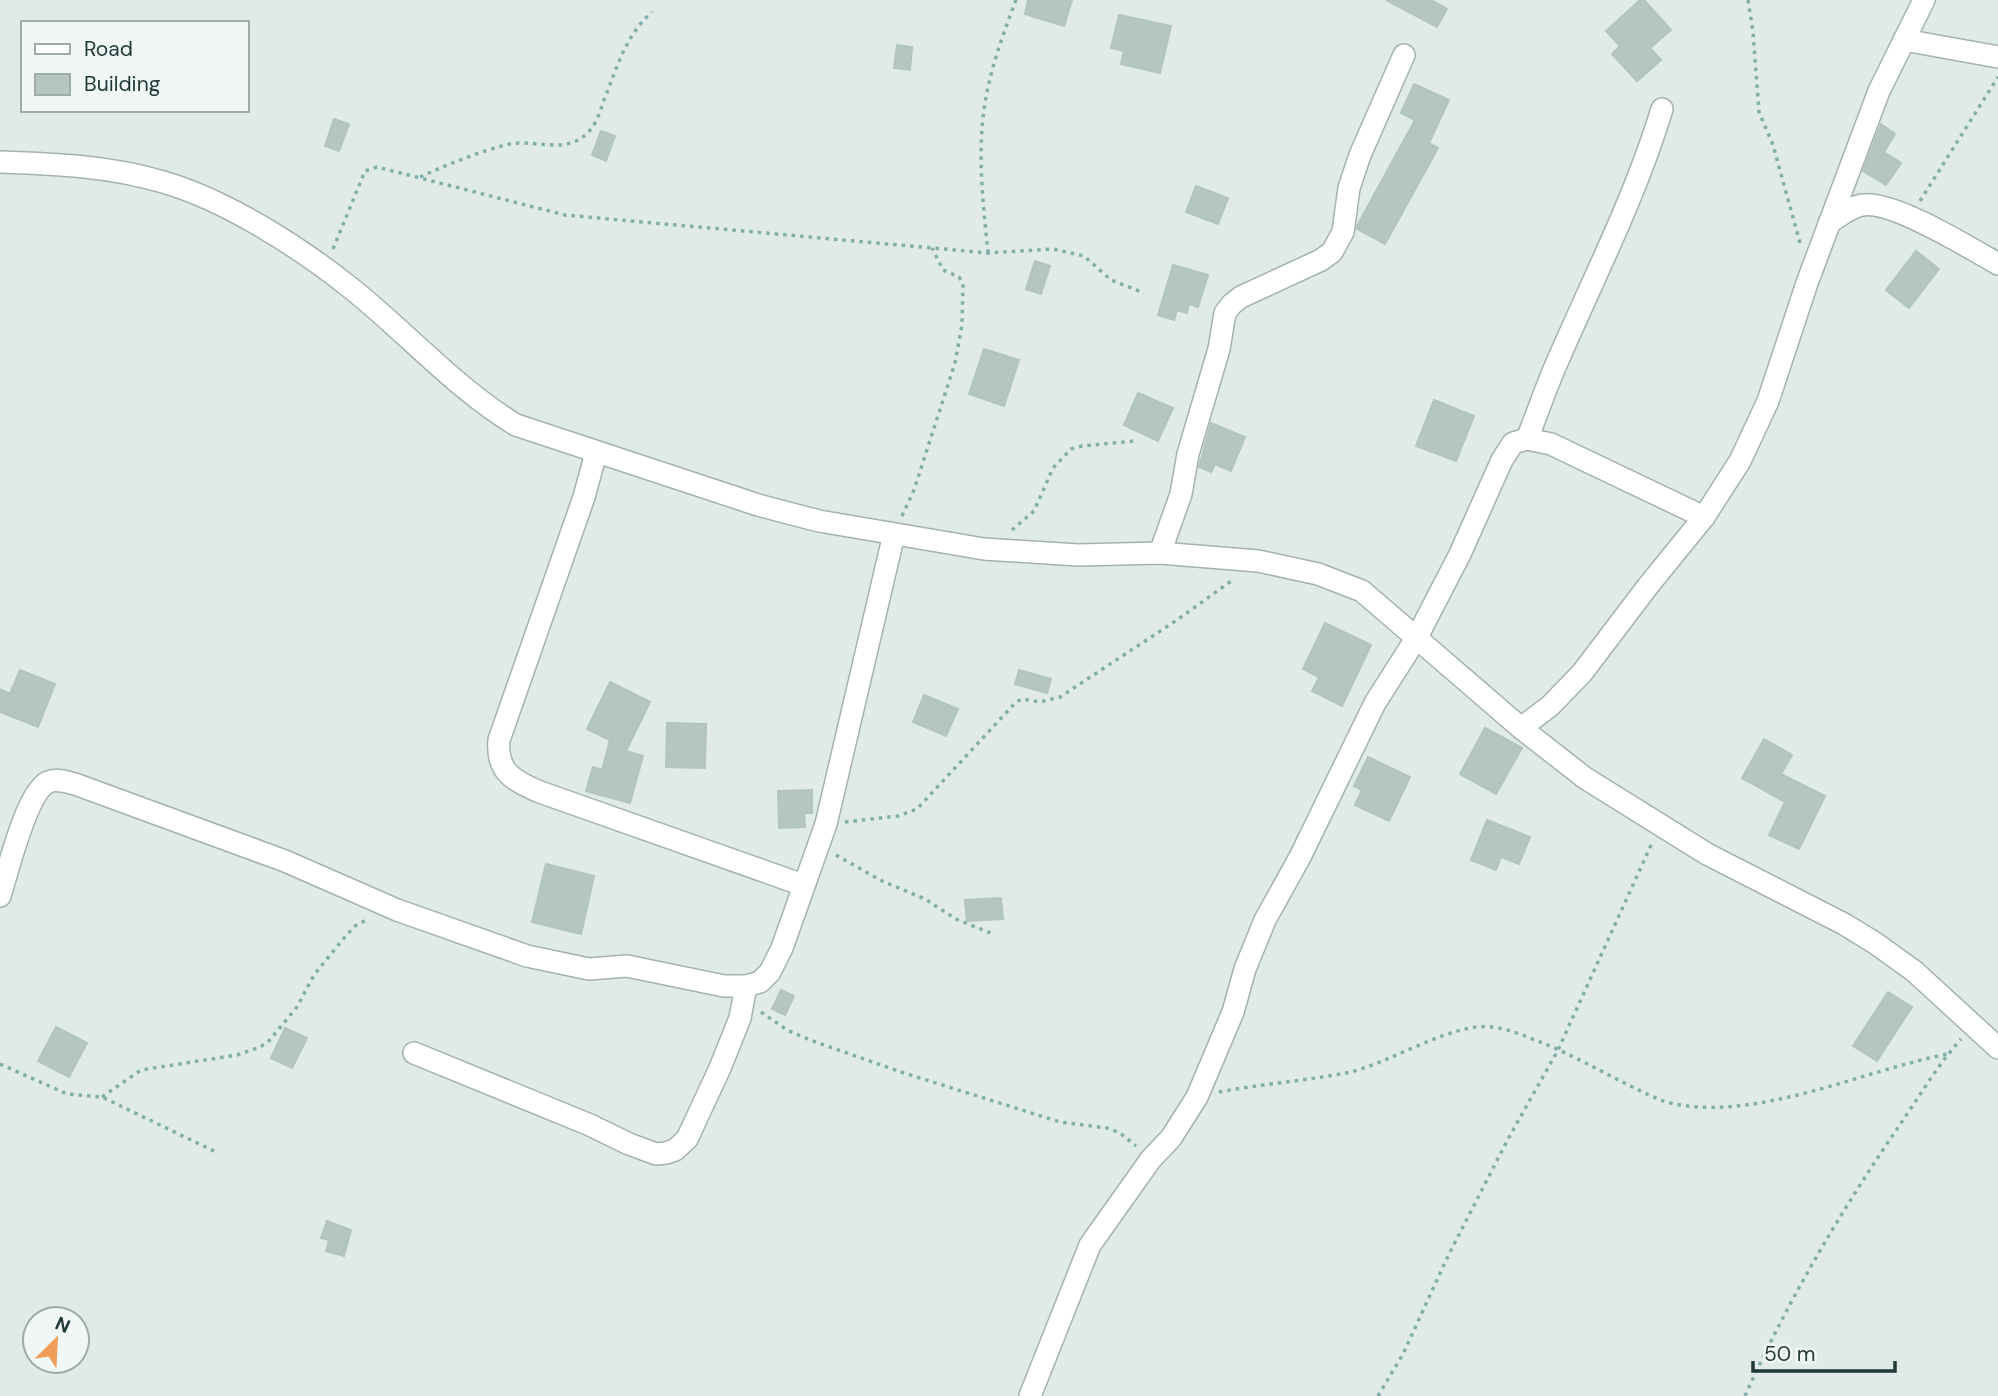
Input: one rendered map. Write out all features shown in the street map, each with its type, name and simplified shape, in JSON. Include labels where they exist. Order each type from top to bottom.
[{"type":"street","points":[[1521,728],[1550,706],[1583,673],[1604,642],[1704,517],[1740,461],[1769,401],[1829,223],[1879,91],[1924,0]]},
{"type":"street","points":[[1904,40],[1998,57]]},
{"type":"street","points":[[1160,553],[1181,494],[1188,454],[1219,349],[1225,313],[1241,298],[1311,266],[1332,252],[1343,232],[1349,188],[1360,155],[1404,55]]},
{"type":"street","points":[[1527,439],[1557,361],[1608,253],[1647,160],[1662,108]]},
{"type":"street","points":[[0,162],[71,164],[163,182],[212,200],[310,258],[352,289],[501,416],[534,432],[758,505],[819,521],[984,549],[1079,555],[1160,553],[1258,561],[1318,574],[1362,591],[1521,728],[1585,778],[1707,854],[1844,924],[1875,943],[1914,971],[1998,1048]]},
{"type":"street","points":[[1829,223],[1861,205],[1879,205],[1910,218],[1998,264]]},
{"type":"street","points":[[1030,1396],[1090,1245],[1151,1159],[1171,1138],[1197,1097],[1233,1012],[1245,969],[1265,920],[1312,834],[1375,703],[1417,637],[1460,554],[1502,460],[1513,443],[1527,439],[1551,444],[1704,517]]},
{"type":"street","points":[[596,453],[584,497],[499,740],[500,762],[506,772],[520,784],[803,885]]},
{"type":"street","points":[[414,1053],[656,1154],[675,1150],[687,1139],[720,1068],[745,994],[770,972],[782,948],[822,834],[894,534]]},
{"type":"street","points":[[0,896],[34,796],[46,783],[55,780],[75,783],[285,861],[397,911],[527,956],[589,969],[627,966],[713,984],[745,994]]},
{"type":"path","points":[[988,253],[982,194],[981,142],[985,104],[1000,41],[1016,0]]},
{"type":"path","points":[[1748,0],[1759,112],[1773,145],[1801,249]]},
{"type":"path","points":[[418,178],[447,164],[509,144],[569,145],[579,139],[591,129],[600,111],[631,34],[652,12]]},
{"type":"path","points":[[1910,218],[1998,78]]},
{"type":"path","points":[[310,258],[328,256],[332,251],[365,171],[377,167],[565,215],[988,253],[1054,249],[1084,256],[1111,280],[1144,293]]},
{"type":"path","points":[[894,534],[914,490],[955,363],[962,325],[963,284],[959,277],[943,270],[932,248]]},
{"type":"path","points":[[984,549],[1016,528],[1034,510],[1053,468],[1071,449],[1134,441]]},
{"type":"path","points":[[822,834],[917,809],[1016,702],[1021,699],[1050,701],[1060,697],[1177,620],[1258,561]]},
{"type":"path","points":[[1378,1396],[1403,1353],[1448,1256],[1508,1139],[1558,1050],[1660,825]]},
{"type":"path","points":[[822,834],[860,869],[925,899],[957,919],[993,934]]},
{"type":"path","points":[[102,1097],[141,1070],[237,1055],[268,1042],[297,1007],[314,975],[355,926],[372,917],[397,911]]},
{"type":"path","points":[[745,994],[787,1030],[887,1067],[1060,1122],[1107,1128],[1119,1133],[1151,1159]]},
{"type":"path","points":[[1197,1097],[1270,1082],[1345,1073],[1380,1064],[1462,1030],[1490,1026],[1515,1032],[1558,1050],[1653,1097],[1681,1106],[1702,1108],[1811,1091],[1948,1054]]},
{"type":"path","points":[[1745,1396],[1762,1359],[1836,1224],[1948,1054],[1973,1026]]},
{"type":"path","points":[[0,1064],[67,1094],[102,1097],[218,1153]]},
{"type":"building","points":[[1028,0],[1072,0],[1064,26],[1025,14]]},
{"type":"building","points":[[1386,0],[1431,0],[1447,9],[1437,27]]},
{"type":"building","points":[[1640,0],[1644,0],[1671,30],[1650,48],[1661,60],[1637,81],[1612,54],[1620,46],[1606,31]]},
{"type":"building","points":[[1119,15],[1171,26],[1160,73],[1121,64],[1124,51],[1111,48]]},
{"type":"building","points":[[897,45],[912,47],[910,70],[894,68]]},
{"type":"building","points":[[1414,84],[1449,100],[1429,143],[1438,148],[1385,244],[1357,229],[1357,226],[1415,120],[1401,113]]},
{"type":"building","points":[[334,119],[349,124],[339,151],[325,146]]},
{"type":"building","points":[[1881,124],[1895,134],[1884,152],[1901,163],[1886,185],[1863,171]]},
{"type":"building","points":[[601,131],[615,136],[606,161],[592,155]]},
{"type":"building","points":[[1196,186],[1228,198],[1218,224],[1186,212]]},
{"type":"building","points":[[1916,251],[1939,269],[1909,308],[1886,290]]},
{"type":"building","points":[[1035,261],[1050,266],[1041,294],[1026,289]]},
{"type":"building","points":[[1173,265],[1208,275],[1198,307],[1189,304],[1187,313],[1177,310],[1174,320],[1158,315]]},
{"type":"building","points":[[984,349],[1019,360],[1004,406],[969,394]]},
{"type":"building","points":[[1138,393],[1173,408],[1158,441],[1124,425]]},
{"type":"building","points":[[1434,400],[1474,416],[1456,461],[1416,446]]},
{"type":"building","points":[[1211,423],[1245,437],[1231,471],[1215,464],[1211,472],[1199,467]]},
{"type":"building","points":[[1325,623],[1371,645],[1342,706],[1312,691],[1319,677],[1303,669]]},
{"type":"building","points":[[20,670],[55,684],[38,727],[0,712],[0,689],[10,694]]},
{"type":"building","points":[[1019,670],[1051,679],[1047,693],[1015,684]]},
{"type":"building","points":[[610,682],[650,702],[626,751],[643,756],[630,803],[586,791],[593,767],[602,770],[610,740],[587,729]]},
{"type":"building","points":[[924,695],[958,709],[946,736],[913,722]]},
{"type":"building","points":[[667,723],[706,724],[705,768],[666,767]]},
{"type":"building","points":[[1485,728],[1522,748],[1496,794],[1460,774]]},
{"type":"building","points":[[1764,739],[1792,755],[1781,774],[1825,796],[1799,849],[1769,835],[1785,802],[1742,778]]},
{"type":"building","points":[[1368,757],[1410,777],[1389,821],[1355,805],[1362,790],[1354,786]]},
{"type":"building","points":[[812,790],[812,813],[804,813],[805,827],[779,828],[778,791]]},
{"type":"building","points":[[1487,820],[1530,837],[1519,864],[1501,857],[1496,870],[1471,860]]},
{"type":"building","points":[[546,864],[594,876],[581,934],[532,922]]},
{"type":"building","points":[[1001,898],[1003,919],[967,921],[965,900]]},
{"type":"building","points":[[781,990],[794,996],[785,1015],[772,1009]]},
{"type":"building","points":[[1888,992],[1912,1007],[1877,1061],[1853,1046]]},
{"type":"building","points":[[56,1027],[87,1043],[69,1077],[38,1061]]},
{"type":"building","points":[[285,1028],[307,1038],[292,1068],[271,1058]]},
{"type":"building","points":[[327,1221],[351,1230],[344,1256],[326,1251],[329,1240],[321,1238]]}]
